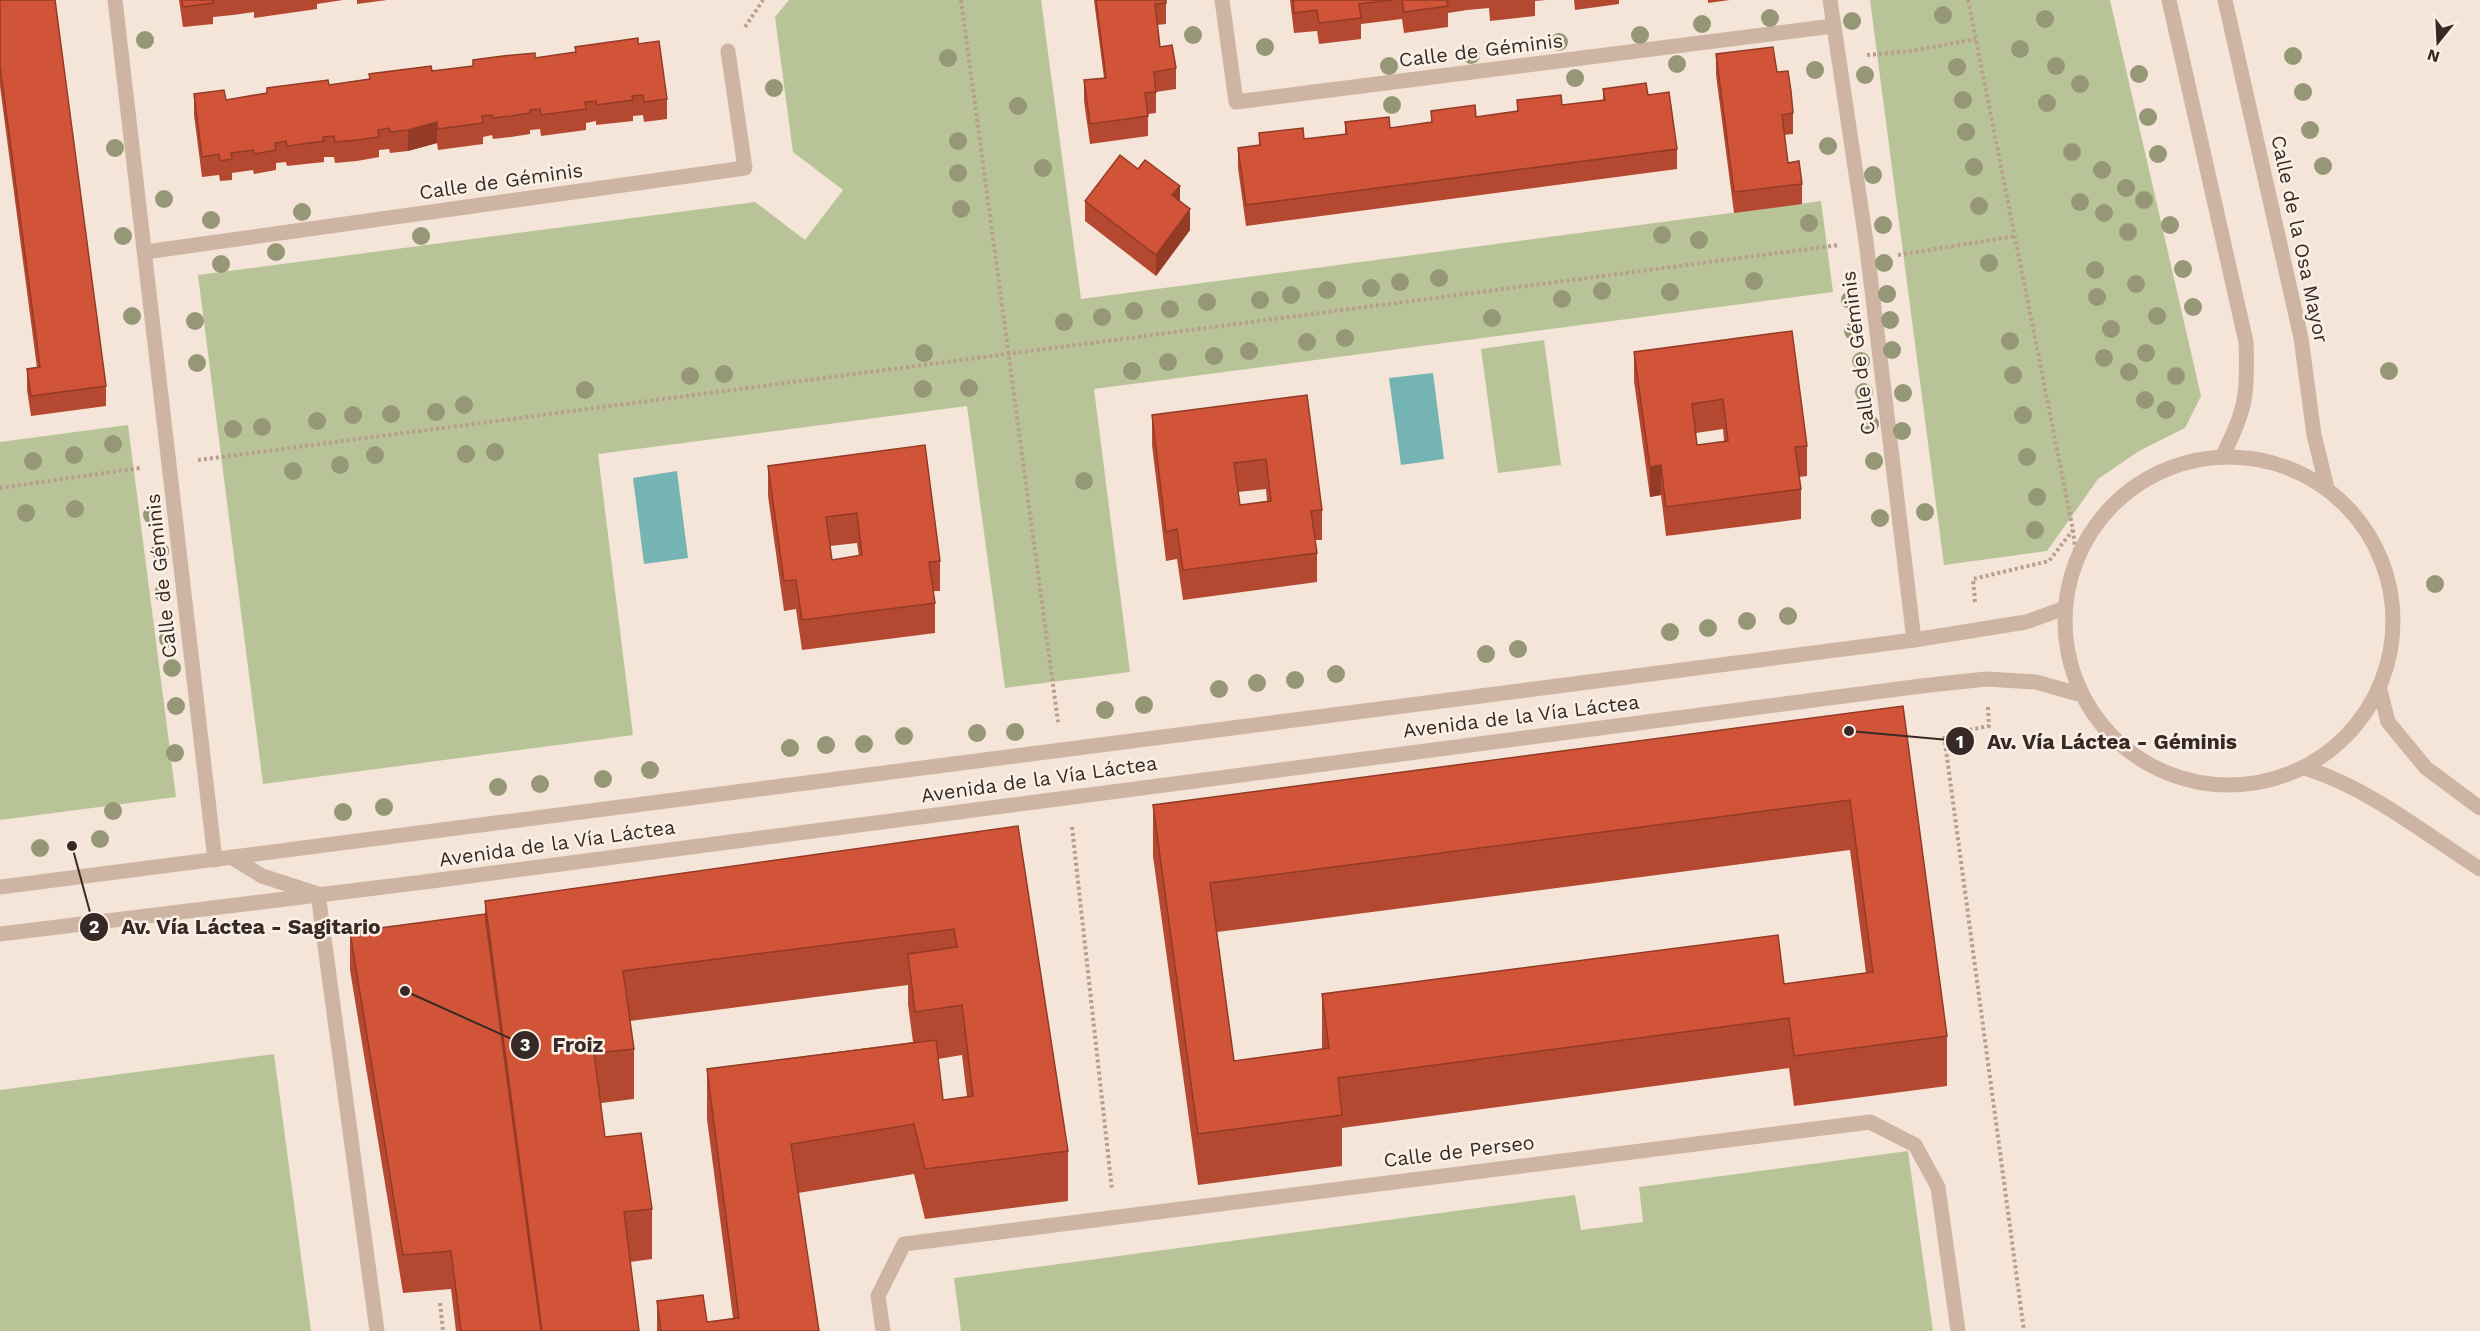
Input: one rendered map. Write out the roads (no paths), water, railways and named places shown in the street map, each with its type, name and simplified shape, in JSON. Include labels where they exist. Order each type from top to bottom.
[{"type":"street","name":"Calle de Géminis","points":[[116,0],[214,860]]},
{"type":"street","name":"Calle de Géminis","points":[[1222,0],[1236,102],[1833,26]]},
{"type":"street","name":"Calle de Géminis","points":[[1830,0],[1866,241],[1914,640]]},
{"type":"street","points":[[2169,0],[2246,342],[2248,389],[2239,424],[2222,457]]},
{"type":"street","name":"Calle de la Osa Mayor","points":[[2226,0],[2301,338],[2314,435],[2327,488]]},
{"type":"street","name":"Calle de Géminis","points":[[145,252],[745,168],[728,51]]},
{"type":"street","points":[[2222,457],[2277,464],[2327,488],[2360,520],[2383,559],[2394,602],[2393,647],[2380,690],[2349,735],[2305,768],[2262,782],[2216,785],[2172,775],[2136,756],[2105,729],[2082,695],[2066,641],[2065,608],[2076,558],[2104,513],[2129,490],[2158,473],[2190,461],[2222,457]]},
{"type":"street","name":"Avenida de la Vía Láctea","points":[[0,887],[1914,640],[2026,622],[2065,608]]},
{"type":"street","name":"Avenida de la Vía Láctea","points":[[0,934],[1068,795],[1986,679],[2036,682],[2082,695]]},
{"type":"street","points":[[2380,690],[2388,722],[2419,759],[2427,768],[2480,808]]},
{"type":"street","points":[[2305,768],[2328,775],[2363,793],[2480,869]]},
{"type":"street","points":[[231,857],[262,876],[318,894],[377,1331]]},
{"type":"street","name":"Calle de Perseo","points":[[883,1331],[878,1296],[904,1244],[1115,1215],[1869,1122],[1915,1145],[1938,1187],[1958,1331]]},
{"type":"water","points":[[1433,373],[1444,459],[1401,465],[1389,378]]},
{"type":"water","points":[[677,471],[688,558],[644,564],[633,478]]},
{"type":"place","name":"Av. Vía Láctea - Géminis","points":[[1849,731]]},
{"type":"place","name":"Av. Vía Láctea - Sagitario","points":[[72,846]]},
{"type":"place","name":"Froiz","points":[[405,991]]}]
